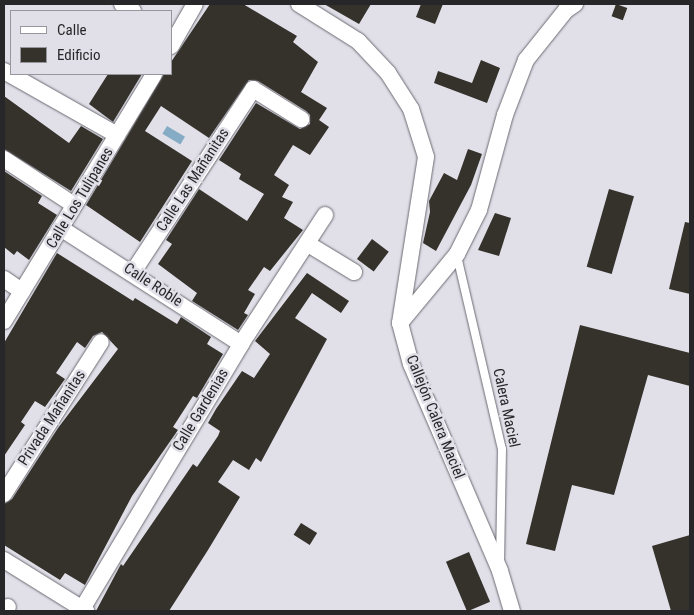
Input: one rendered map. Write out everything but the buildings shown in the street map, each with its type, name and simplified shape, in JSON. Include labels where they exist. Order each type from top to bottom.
[{"type":"street","points":[[172,41],[196,4]]},
{"type":"street","name":"Callejón Calera Maciel","points":[[299,4],[358,41],[388,73],[411,109],[426,157],[400,323],[411,364],[500,571],[512,611]]},
{"type":"street","points":[[400,323],[457,254],[479,210],[505,115],[526,60],[566,10],[574,4]]},
{"type":"street","points":[[11,75],[117,135]]},
{"type":"street","name":"Calle Los Tulipanes","points":[[4,321],[62,229],[74,205],[153,75]]},
{"type":"street","name":"Calle Las Mañanitas","points":[[133,272],[253,89],[301,119]]},
{"type":"street","points":[[4,159],[74,205]]},
{"type":"street","name":"Calle Gardenias","points":[[84,610],[241,344],[308,244],[325,215]]},
{"type":"street","name":"Calle Roble","points":[[62,229],[133,272],[241,344]]},
{"type":"street","points":[[308,244],[354,272]]},
{"type":"street","points":[[4,279],[22,292]]},
{"type":"street","name":"Privada Mañanitas","points":[[4,494],[101,342]]},
{"type":"street","points":[[4,560],[84,610]]},
{"type":"lane","name":"Calera Maciel","points":[[457,254],[502,449],[500,571]]},
{"type":"water","points":[[167,126],[185,137],[180,145],[162,134]]}]
